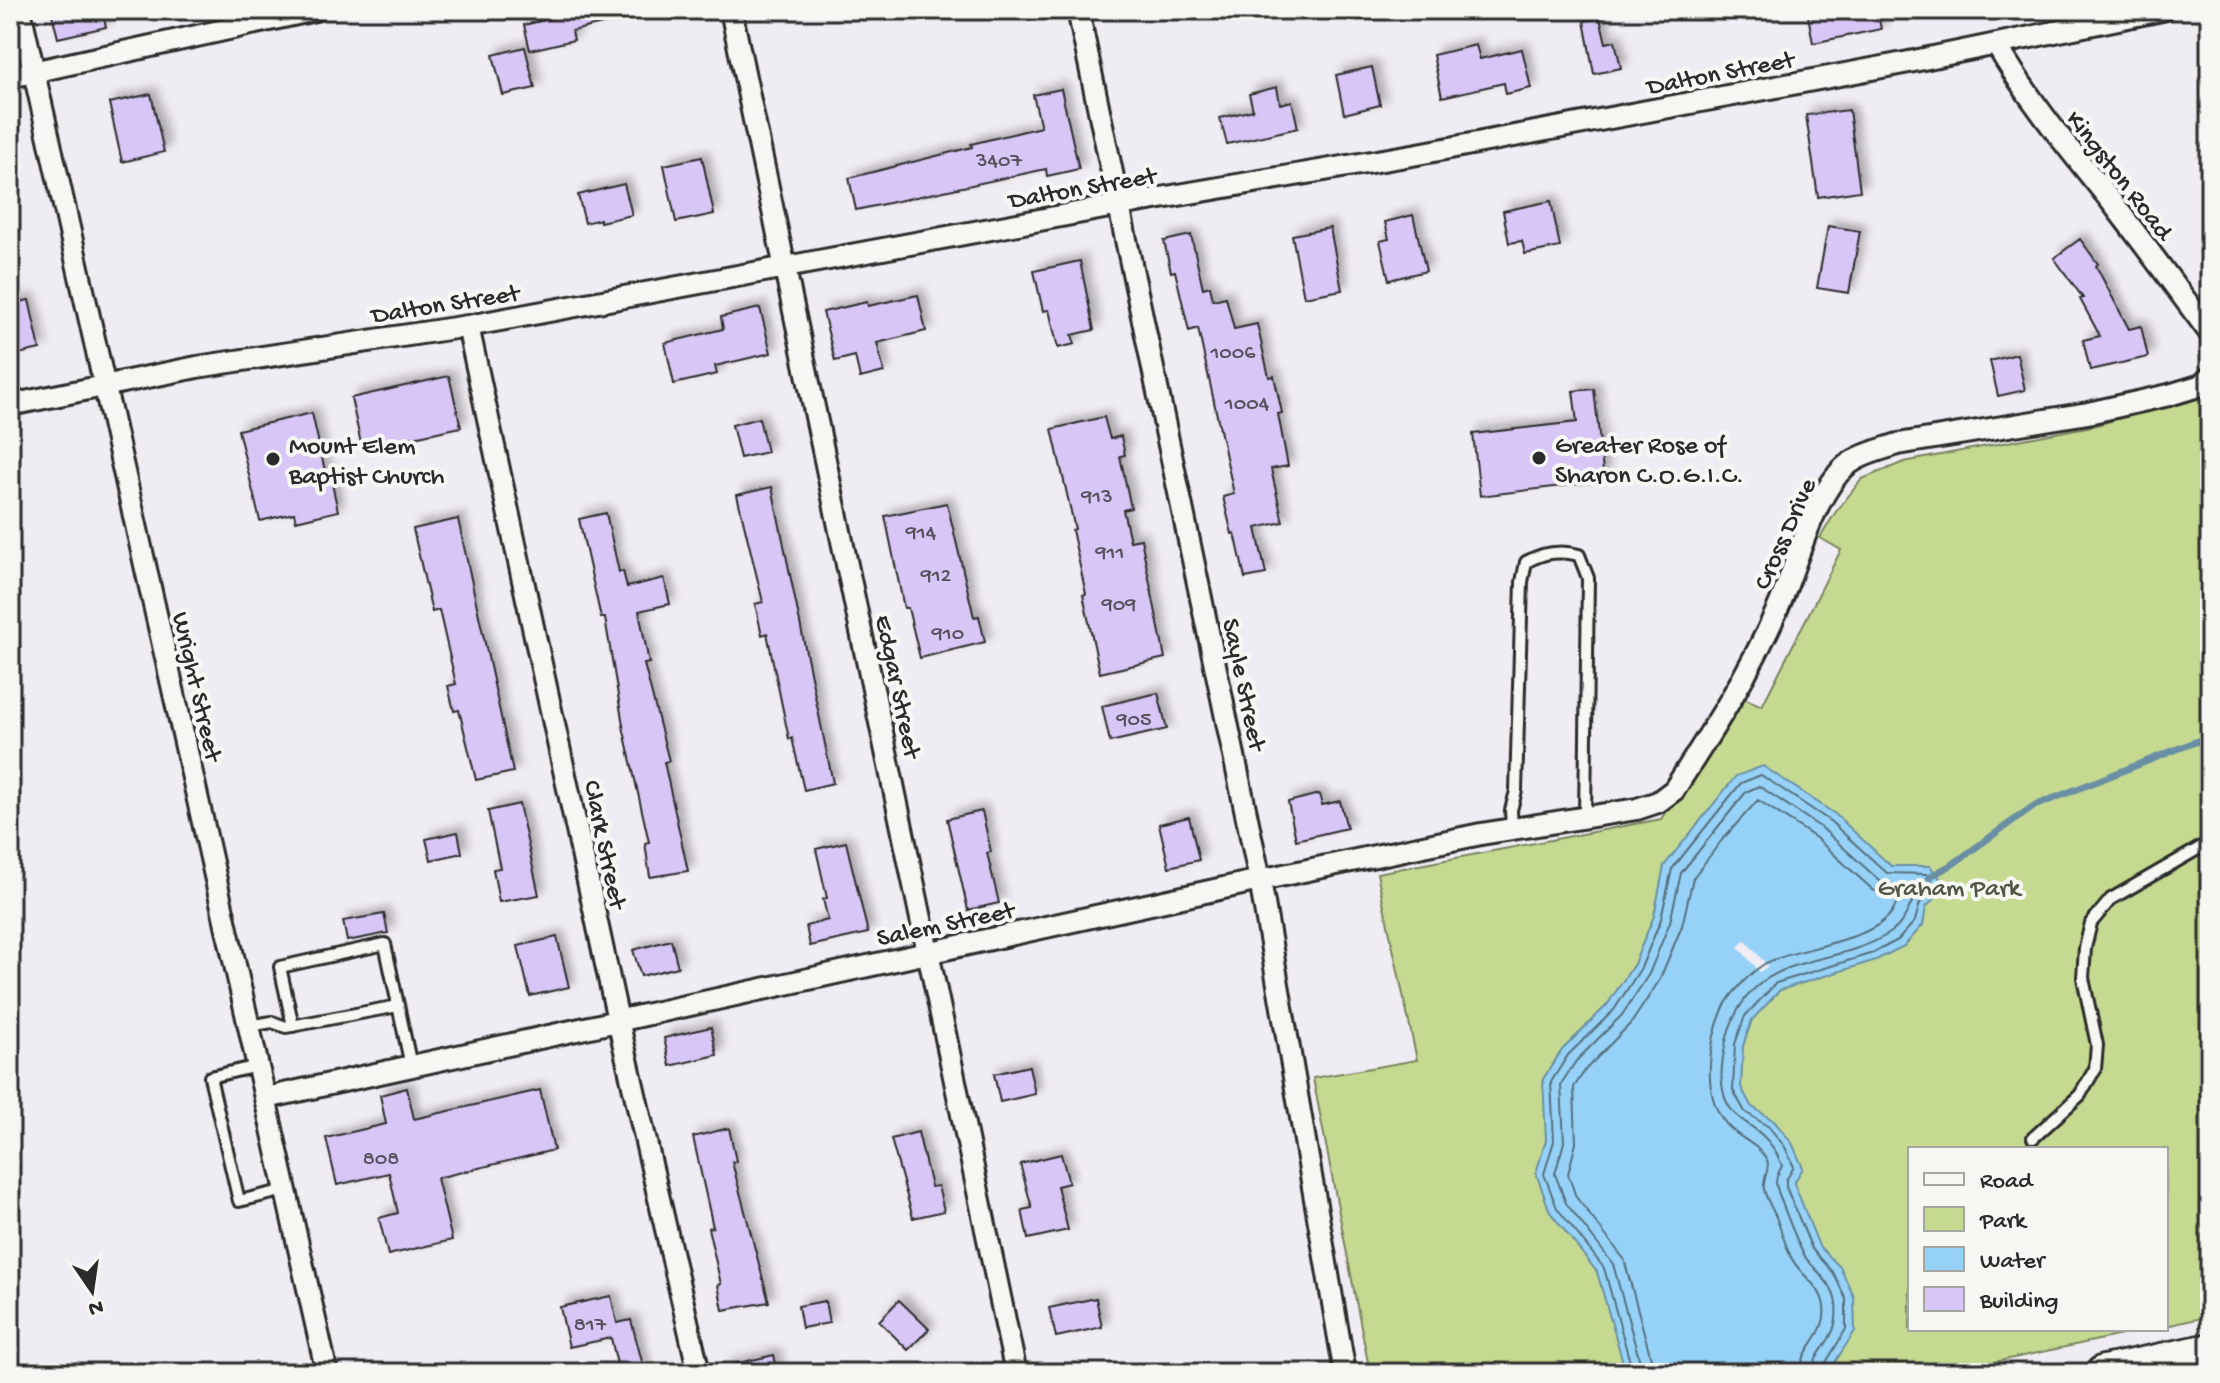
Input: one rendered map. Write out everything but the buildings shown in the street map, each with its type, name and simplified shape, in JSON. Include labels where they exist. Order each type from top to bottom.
[{"type":"main road","points":[[2104,1373],[2210,1351]]},
{"type":"street","name":"Wright Street","points":[[20,10],[327,1373]]},
{"type":"street","points":[[10,77],[315,10]]},
{"type":"street","name":"Edgar Street","points":[[731,10],[1016,1373]]},
{"type":"street","name":"Sayle Street","points":[[1078,10],[1260,880],[1345,1373]]},
{"type":"street","name":"Dalton Street","points":[[10,405],[197,367],[468,326],[1120,205],[1418,154],[2162,10]]},
{"type":"street","name":"Kingston Road","points":[[1996,44],[2021,88],[2210,333]]},
{"type":"street","name":"Clark Street","points":[[468,326],[618,1020],[699,1373]]},
{"type":"street","name":"Cross Drive","points":[[1637,809],[1658,802],[1674,790],[1740,684],[1777,610],[1821,501],[1840,471],[1865,454],[1898,444],[2128,405],[2202,385],[2210,377]]},
{"type":"street","name":"Salem Street","points":[[266,1098],[1260,880],[1512,829],[1637,809]]},
{"type":"lane","points":[[1512,829],[1511,810],[1516,791],[1522,582],[1526,562],[1542,553],[1579,555],[1588,578],[1585,817]]},
{"type":"lane","points":[[2033,1138],[2080,1095],[2095,1069],[2097,1045],[2083,978],[2091,923],[2111,899],[2210,842]]},
{"type":"lane","points":[[293,1026],[280,967],[385,944],[411,1066]]},
{"type":"lane","points":[[249,1026],[272,1022],[286,1027],[398,1006]]},
{"type":"lane","points":[[258,1066],[210,1077],[239,1201],[286,1190]]},
{"type":"green space","name":"Graham Park","points":[[2210,392],[2210,1316],[2168,1326],[2168,1147],[1908,1147],[1908,1331],[2141,1331],[1943,1373],[1370,1373],[1313,1078],[1417,1060],[1377,873],[1661,819],[1739,696],[1762,706],[1841,550],[1820,538],[1862,479],[1904,462],[2097,425]]},
{"type":"water","points":[[1763,766],[1835,814],[1891,866],[1930,866],[1947,887],[1926,907],[1923,925],[1904,946],[1876,960],[1780,990],[1752,1020],[1743,1046],[1741,1087],[1751,1106],[1774,1121],[1792,1143],[1803,1168],[1794,1183],[1819,1246],[1840,1267],[1854,1297],[1855,1331],[1828,1373],[1626,1373],[1597,1272],[1550,1212],[1536,1173],[1546,1140],[1543,1079],[1562,1050],[1607,1005],[1634,964],[1654,916],[1664,866],[1736,776]]},
{"type":"pier","points":[[1745,940],[1768,966],[1760,972],[1738,947]]},
{"type":"waterway","points":[[1929,877],[1953,864],[2032,807],[2210,736]]},
{"type":"place","name":"Greater Rose of Sharon C.O.G.I.C.","points":[[1539,458]]},
{"type":"place","name":"Mount Elem Baptist Church","points":[[273,459]]}]
